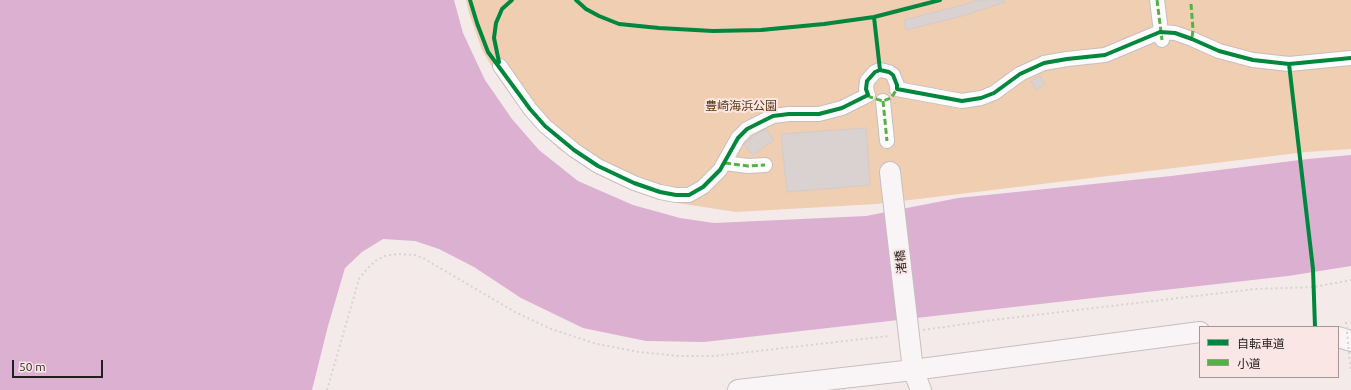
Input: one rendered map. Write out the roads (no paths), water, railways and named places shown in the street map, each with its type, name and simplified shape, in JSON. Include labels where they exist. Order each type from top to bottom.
[{"type":"street","points":[[1157,0],[1161,36]]},
{"type":"street","points":[[897,89],[948,99],[962,101],[972,100],[994,93],[1020,74],[1044,63],[1105,55],[1161,36],[1175,33],[1219,51],[1253,60],[1289,64],[1351,58]]},
{"type":"street","points":[[500,66],[530,110],[545,126],[574,150],[598,166],[634,183],[660,192],[676,195],[689,195],[703,187],[720,170],[738,138],[746,129],[759,122],[773,116],[831,112],[868,95]]},
{"type":"street","points":[[880,70],[889,72],[893,75],[897,89],[891,98],[883,101],[868,95],[866,89],[867,81],[875,72],[880,70]]},
{"type":"street","points":[[883,101],[888,141]]},
{"type":"street","points":[[724,163],[735,165],[765,165]]},
{"type":"street","name":"渚橋","points":[[890,172],[914,328],[913,370]]},
{"type":"street","points":[[738,390],[913,370],[1199,332]]},
{"type":"street","points":[[910,390],[913,370]]},
{"type":"street","points":[[913,370],[920,390]]},
{"type":"park label","name":"豊崎海浜公園","points":[[741,106]]}]
